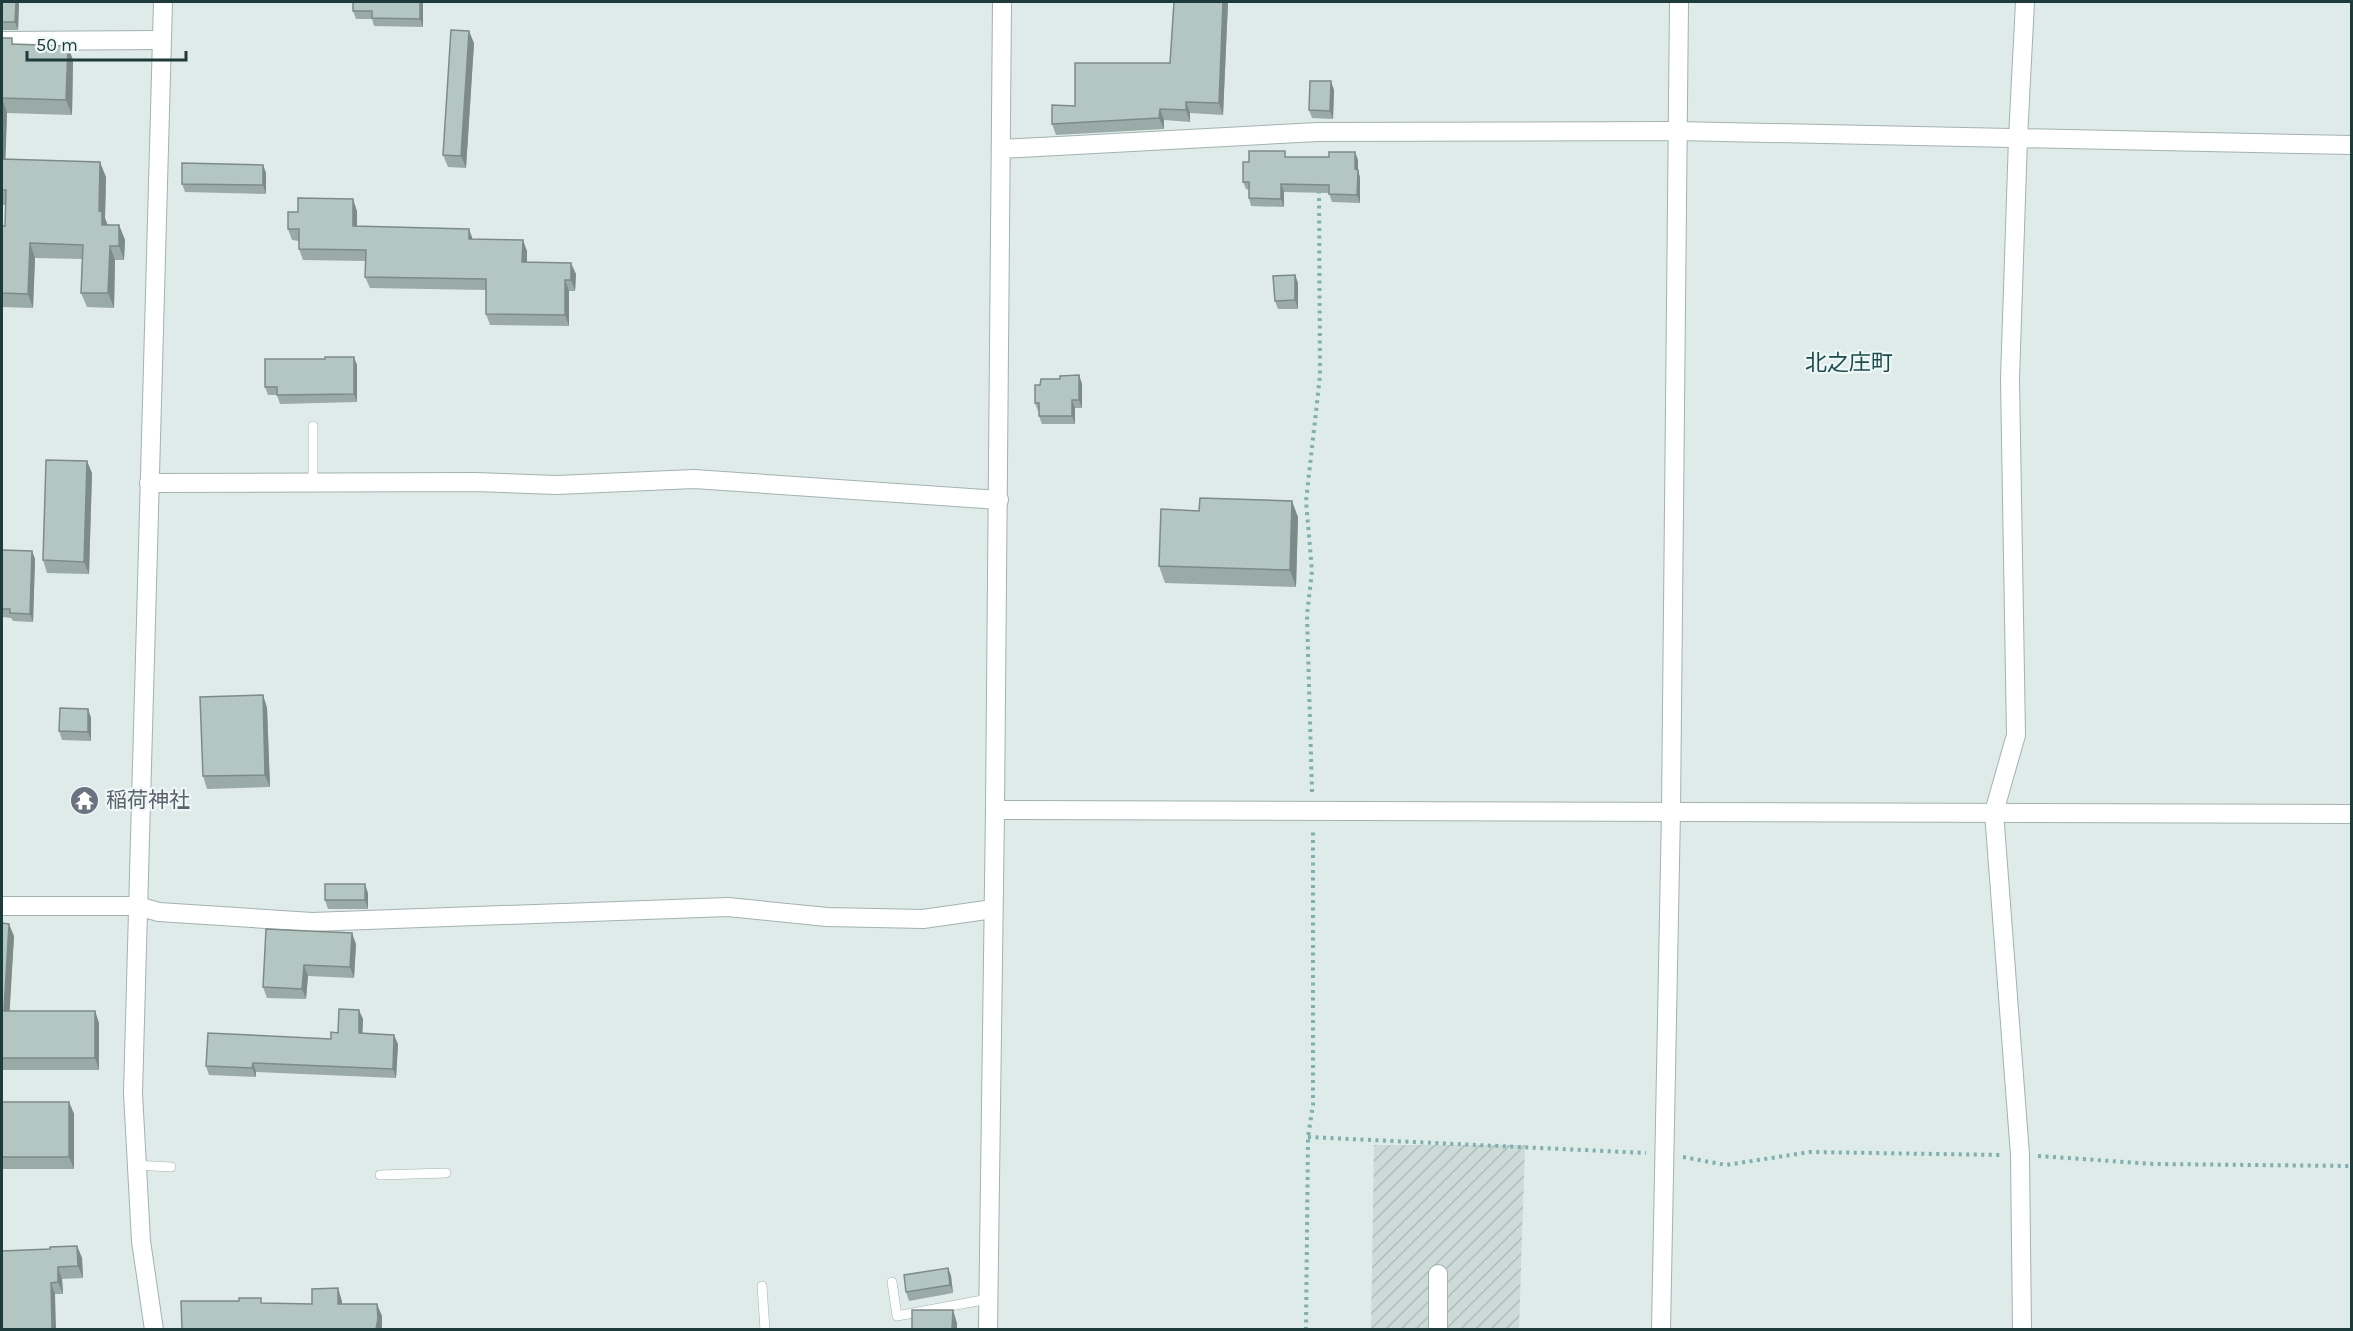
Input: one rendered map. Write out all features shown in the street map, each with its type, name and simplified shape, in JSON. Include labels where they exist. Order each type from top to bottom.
[{"type":"street","points":[[154,1329],[141,1241],[135,1165],[133,1093],[163,2]]},
{"type":"street","points":[[988,1329],[999,500],[1002,2]]},
{"type":"street","points":[[1661,1329],[1671,811],[1679,2]]},
{"type":"street","points":[[2022,1329],[2020,1155],[1994,812],[2016,735],[2010,379],[2025,2]]},
{"type":"street","points":[[2,41],[161,40]]},
{"type":"street","points":[[1001,149],[1318,132],[1677,131],[2352,145]]},
{"type":"street","points":[[149,483],[474,482],[557,485],[694,479],[999,500]]},
{"type":"street","points":[[995,810],[2352,814]]},
{"type":"street","points":[[2,906],[137,906],[159,912],[312,922],[728,907],[827,917],[923,919],[993,909]]},
{"type":"street","points":[[1438,1274],[1438,1329]]},
{"type":"lane","points":[[313,426],[313,483]]},
{"type":"lane","points":[[135,1165],[171,1167]]},
{"type":"lane","points":[[380,1175],[446,1173]]},
{"type":"lane","points":[[892,1282],[897,1316],[988,1299]]},
{"type":"lane","points":[[762,1286],[765,1329]]},
{"type":"path","points":[[1306,1329],[1308,1137],[1313,1105],[1313,811],[1307,615],[1312,571],[1306,501],[1320,376],[1318,178]]},
{"type":"path","points":[[1308,1137],[1519,1145],[1666,1154],[1726,1165],[1810,1152],[2020,1155],[2154,1164],[2352,1166]]},
{"type":"shaded area","points":[[1374,1145],[1525,1145],[1519,1329],[1371,1330]]},
{"type":"building","points":[[2,2],[16,2],[15,22],[2,22]]},
{"type":"building","points":[[353,2],[420,2],[420,19],[372,18],[372,11],[353,11]]},
{"type":"building","points":[[1174,2],[1223,2],[1219,103],[1186,102],[1186,110],[1160,109],[1159,118],[1052,124],[1052,105],[1075,106],[1075,63],[1170,63]]},
{"type":"building","points":[[451,30],[469,31],[461,156],[443,155]]},
{"type":"building","points":[[2,38],[12,38],[12,44],[68,46],[66,100],[2,98]]},
{"type":"building","points":[[1310,81],[1331,81],[1330,111],[1309,110]]},
{"type":"building","points":[[1249,151],[1285,151],[1285,157],[1329,157],[1329,152],[1355,152],[1355,169],[1358,170],[1357,195],[1329,194],[1329,185],[1281,184],[1281,199],[1249,198],[1249,182],[1243,182],[1243,162],[1249,162]]},
{"type":"building","points":[[2,159],[100,162],[99,211],[102,212],[102,225],[119,225],[119,246],[110,246],[108,293],[81,293],[83,245],[30,243],[28,294],[2,293],[2,226],[5,226],[6,190],[2,190]]},
{"type":"building","points":[[182,163],[263,165],[263,185],[182,184]]},
{"type":"building","points":[[298,198],[353,199],[353,226],[469,229],[469,239],[523,240],[522,262],[571,263],[571,280],[565,280],[565,315],[486,314],[486,279],[365,277],[366,250],[299,249],[299,229],[288,229],[288,212],[298,212]]},
{"type":"building","points":[[1295,275],[1295,300],[1275,301],[1273,276]]},
{"type":"building","points":[[325,357],[354,357],[354,394],[277,395],[277,387],[265,387],[265,359],[325,359]]},
{"type":"building","points":[[1079,375],[1079,400],[1072,400],[1072,416],[1039,416],[1039,403],[1035,403],[1035,385],[1040,385],[1041,379],[1060,379],[1060,376]]},
{"type":"building","points":[[46,460],[87,461],[84,562],[43,560]]},
{"type":"building","points":[[1200,498],[1292,501],[1290,570],[1159,566],[1161,509],[1199,511]]},
{"type":"building","points":[[2,550],[32,551],[30,614],[10,613],[10,609],[2,609]]},
{"type":"building","points":[[263,695],[265,775],[203,776],[200,697]]},
{"type":"building","points":[[60,708],[88,709],[88,732],[59,731]]},
{"type":"building","points":[[325,884],[365,884],[365,900],[325,900]]},
{"type":"building","points":[[2,923],[9,924],[4,1011],[95,1011],[95,1058],[2,1058]]},
{"type":"building","points":[[266,929],[352,933],[350,967],[304,965],[302,989],[263,987]]},
{"type":"building","points":[[339,1009],[359,1010],[359,1033],[394,1035],[393,1069],[253,1063],[252,1068],[206,1066],[208,1033],[331,1039],[331,1032],[338,1033]]},
{"type":"building","points":[[2,1102],[69,1102],[69,1157],[2,1157]]},
{"type":"building","points":[[77,1246],[78,1266],[58,1267],[58,1282],[51,1283],[52,1329],[2,1329],[2,1251]]},
{"type":"building","points":[[948,1268],[950,1285],[906,1292],[904,1275]]},
{"type":"building","points":[[338,1288],[338,1304],[377,1304],[376,1329],[182,1329],[181,1301],[239,1301],[239,1298],[261,1298],[261,1303],[312,1304],[312,1289]]},
{"type":"building","points":[[912,1310],[953,1310],[952,1329],[912,1329]]},
{"type":"place","name":"稲荷神社","points":[[85,800]]},
{"type":"district","name":"北之庄町","points":[[1849,363]]}]
